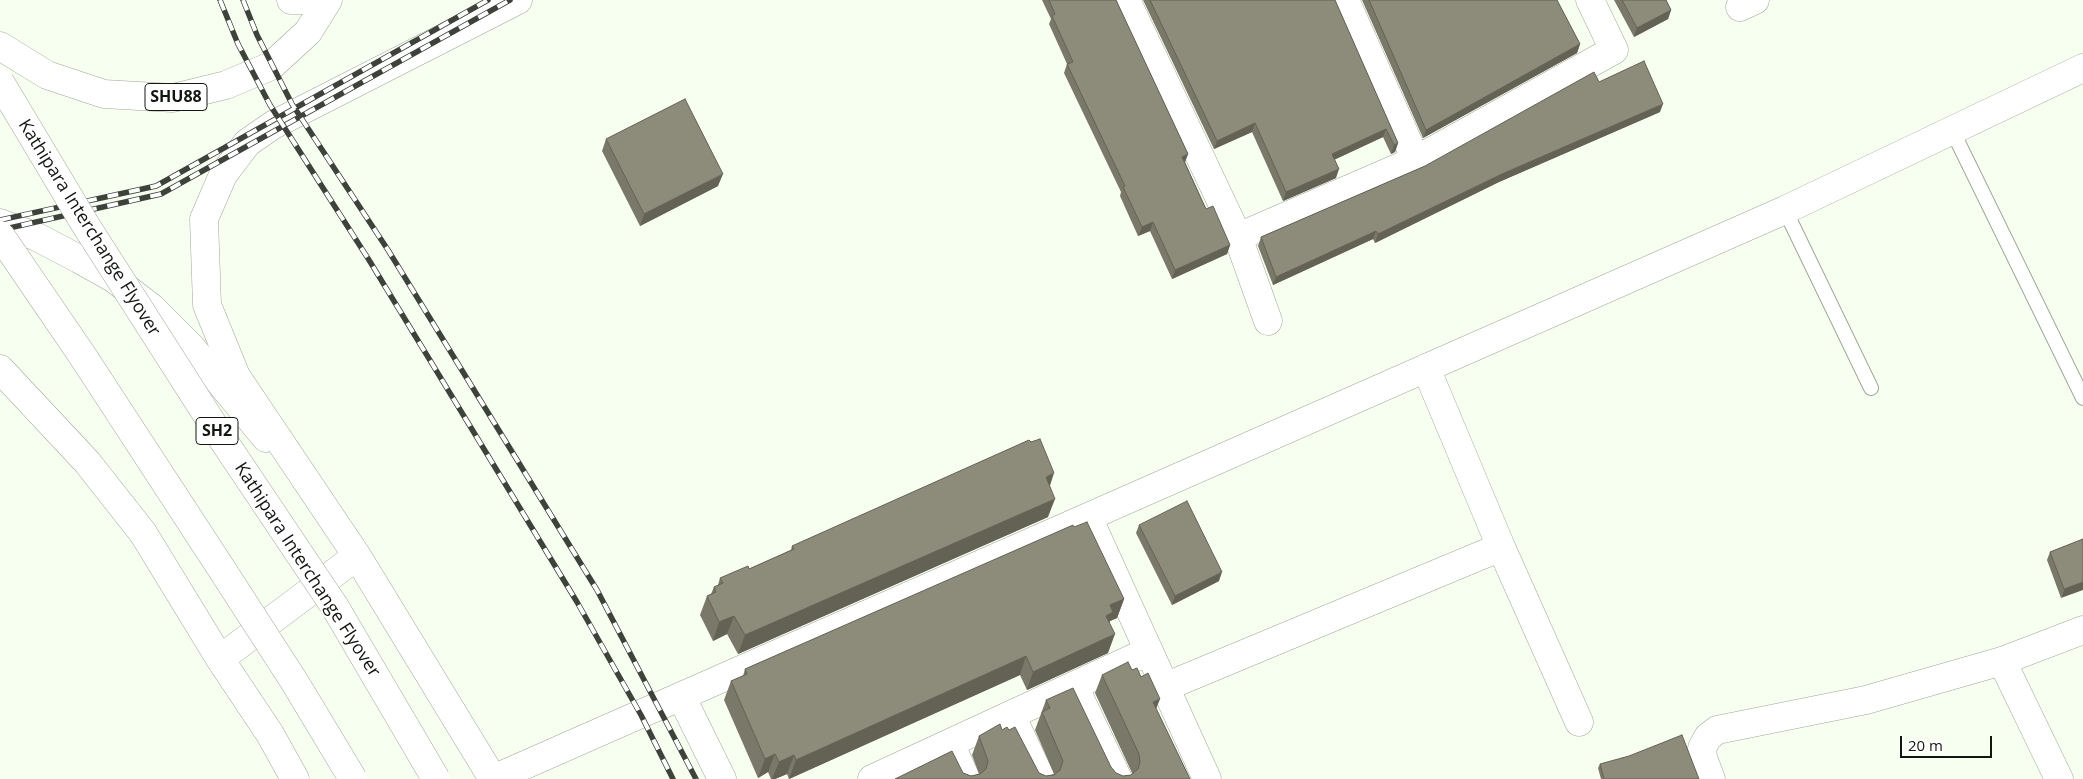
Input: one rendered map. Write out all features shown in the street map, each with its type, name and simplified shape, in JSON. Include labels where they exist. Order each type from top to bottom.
[{"type":"street","name":"SHU88","points":[[0,46],[47,75],[104,94],[173,98],[226,85],[271,66],[308,32],[312,0]]},
{"type":"street","points":[[518,0],[433,46],[273,125],[247,143],[223,175],[204,219],[207,305],[236,376],[357,556],[493,779],[1785,210],[2083,68]]},
{"type":"street","points":[[1126,0],[1238,237],[1268,321]]},
{"type":"street","points":[[1345,0],[1416,160]]},
{"type":"street","points":[[1238,237],[1416,160],[1614,50],[1590,0]]},
{"type":"street","name":"Kathipara Interchange Flyover","points":[[0,82],[84,224],[223,440],[336,607],[436,779]]},
{"type":"street","points":[[0,223],[37,237],[80,259],[113,278],[152,308],[180,334],[258,429],[305,481]]},
{"type":"street","points":[[0,235],[82,354],[216,560],[294,681],[353,779]]},
{"type":"street","points":[[1426,368],[1501,547],[1579,722]]},
{"type":"street","points":[[0,369],[86,462],[143,533],[220,659],[270,734],[295,779]]},
{"type":"street","points":[[1088,517],[1207,779]]},
{"type":"street","points":[[1165,687],[1501,547]]},
{"type":"street","points":[[220,659],[357,556]]},
{"type":"street","points":[[1711,779],[1703,758],[1702,748],[1708,737],[1717,730],[1866,700],[2002,661],[2083,630]]},
{"type":"street","points":[[881,777],[950,743],[1149,652]]},
{"type":"street","points":[[2002,661],[2059,779]]},
{"type":"street","points":[[1074,686],[1118,779]]},
{"type":"street","points":[[681,696],[722,779]]},
{"type":"street","points":[[1012,715],[1041,779]]},
{"type":"street","points":[[950,743],[966,779]]},
{"type":"lane","points":[[1952,130],[2083,398]]},
{"type":"lane","points":[[1785,210],[1870,388]]},
{"type":"building","points":[[1049,0],[1116,0],[1188,154],[1182,157],[1206,209],[1213,206],[1230,245],[1175,270],[1153,222],[1142,227],[1123,187],[1125,186],[1067,64],[1073,62],[1052,16],[1055,14]]},
{"type":"building","points":[[1150,0],[1335,0],[1398,143],[1394,145],[1386,129],[1332,154],[1339,169],[1286,192],[1255,123],[1217,141]]},
{"type":"building","points":[[1369,0],[1557,0],[1580,44],[1426,130]]},
{"type":"building","points":[[1622,0],[1666,0],[1671,10],[1637,28]]},
{"type":"building","points":[[1644,61],[1663,104],[1502,174],[1378,234],[1376,231],[1276,277],[1261,237],[1425,166],[1594,72],[1599,82]]},
{"type":"building","points":[[685,99],[723,174],[644,214],[606,139]]},
{"type":"building","points":[[1040,439],[1054,473],[1046,477],[1055,499],[745,635],[734,616],[719,622],[707,596],[716,592],[714,587],[723,583],[720,578],[748,566],[749,569],[794,549],[792,546],[1029,440],[1031,442]]},
{"type":"building","points":[[1187,501],[1222,572],[1175,596],[1139,525]]},
{"type":"building","points":[[1087,522],[1124,599],[1110,605],[1113,612],[1106,616],[1115,634],[1033,672],[1026,656],[796,760],[794,755],[779,762],[775,754],[765,759],[731,681],[747,674],[745,669],[1073,525],[1074,527]]},
{"type":"building","points":[[2083,539],[2083,582],[2064,589],[2050,552]]},
{"type":"building","points":[[1128,662],[1132,670],[1137,668],[1141,677],[1148,673],[1160,699],[1153,702],[1190,779],[895,779],[952,751],[963,773],[971,776],[980,774],[986,769],[988,761],[979,736],[1000,724],[1002,730],[1007,727],[1009,730],[1015,727],[1039,773],[1046,776],[1054,775],[1060,770],[1063,761],[1042,712],[1050,708],[1046,700],[1073,688],[1111,767],[1116,773],[1123,776],[1131,775],[1138,769],[1140,762],[1139,754],[1102,675]]},
{"type":"building","points":[[1682,735],[1699,779],[1604,779],[1600,764],[1629,756]]},
{"type":"railway","points":[[220,0],[238,44],[270,105],[369,260],[577,602],[641,715],[673,779]]},
{"type":"railway","points":[[243,0],[257,35],[292,104],[388,250],[597,590],[696,779]]},
{"type":"railway","points":[[0,220],[156,186],[488,0]]},
{"type":"railway","points":[[0,230],[161,194],[510,0]]}]
